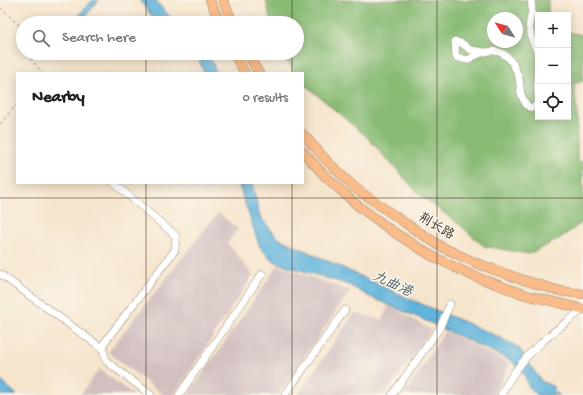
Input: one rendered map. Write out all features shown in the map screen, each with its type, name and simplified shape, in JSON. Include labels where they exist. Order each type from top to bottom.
[{"type":"main road","points":[[210,0],[217,16]]},
{"type":"main road","points":[[224,0],[230,16]]},
{"type":"main road","points":[[237,60],[244,72]]},
{"type":"main road","points":[[251,60],[258,72]]},
{"type":"main road","name":"荆长路","points":[[304,135],[327,161],[355,188],[405,224],[440,246],[476,263],[517,278],[560,291],[583,294]]},
{"type":"main road","name":"荆长路","points":[[304,153],[325,176],[357,205],[392,231],[430,255],[473,276],[526,295],[583,309]]},
{"type":"street","points":[[531,0],[532,8],[529,26],[535,48]]},
{"type":"street","points":[[485,52],[498,52],[504,54],[510,59],[519,78],[524,102],[528,107],[531,108],[535,106]]},
{"type":"street","points":[[115,184],[176,236],[175,250],[104,343],[103,349],[106,361],[150,395]]},
{"type":"street","points":[[0,274],[103,349]]},
{"type":"street","points":[[179,395],[262,274]]},
{"type":"street","points":[[392,395],[438,329],[448,308]]},
{"type":"street","points":[[501,395],[511,376],[531,352],[540,343],[583,309]]},
{"type":"street","points":[[285,395],[345,310]]},
{"type":"path","points":[[0,6],[16,21]]},
{"type":"path","points":[[32,60],[41,72]]},
{"type":"path","points":[[0,124],[16,105]]},
{"type":"shaded area","points":[[218,213],[238,229],[227,243],[253,275],[174,395],[163,395],[108,352]]},
{"type":"shaded area","points":[[278,265],[350,291],[278,395],[188,395]]},
{"type":"shaded area","points":[[389,305],[431,330],[385,395],[298,395],[354,313],[382,320]]},
{"type":"shaded area","points":[[445,331],[510,364],[493,395],[404,395]]},
{"type":"shaded area","points":[[99,369],[134,395],[80,395]]},
{"type":"green space","points":[[266,0],[548,0],[548,12],[535,12],[535,120],[571,120],[571,33],[583,35],[583,81],[574,84],[577,112],[577,161],[583,162],[583,222],[557,240],[529,254],[484,246],[459,224],[420,195],[366,136],[304,84],[304,72],[294,72],[287,60],[304,60],[304,16],[269,16]]},
{"type":"water","points":[[93,0],[99,0],[87,16],[78,16]]},
{"type":"water","points":[[139,0],[156,0],[169,16],[152,16]]},
{"type":"water","points":[[199,60],[211,60],[216,72],[204,72]]},
{"type":"water","points":[[238,184],[252,184],[260,217],[278,238],[410,299],[499,337],[519,348],[541,381],[554,387],[554,392],[560,395],[537,395],[529,387],[524,374],[510,360],[368,296],[349,285],[278,263],[269,257],[260,247]]},
{"type":"water","points":[[0,380],[17,395],[0,395]]},
{"type":"water label","name":"九曲港","points":[[392,285]]}]
